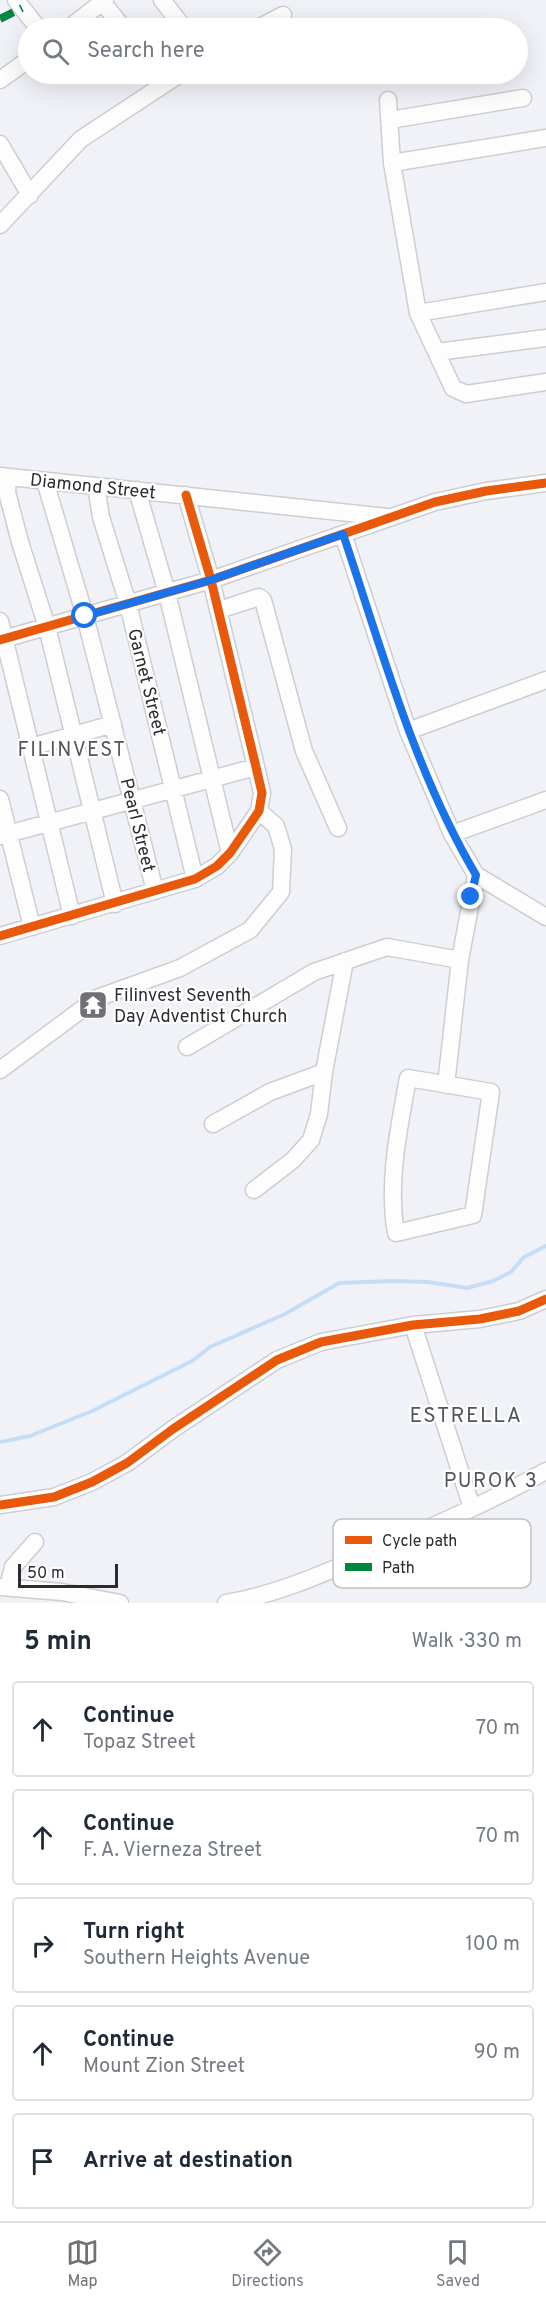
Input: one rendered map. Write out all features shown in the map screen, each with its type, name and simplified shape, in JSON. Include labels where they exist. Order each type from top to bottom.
[{"type":"street","points":[[16,0],[30,18]]},
{"type":"street","points":[[162,0],[176,18]]},
{"type":"street","points":[[82,18],[100,4],[113,18]]},
{"type":"street","points":[[277,18],[283,15]]},
{"type":"street","points":[[0,80],[18,67]]},
{"type":"street","points":[[0,225],[81,139],[152,84]]},
{"type":"street","points":[[390,120],[523,98]]},
{"type":"street","points":[[388,100],[392,163],[418,313],[453,388],[466,394],[546,382]]},
{"type":"street","points":[[392,163],[546,138]]},
{"type":"street","points":[[0,144],[30,195]]},
{"type":"street","points":[[418,313],[546,292]]},
{"type":"street","points":[[437,352],[546,338]]},
{"type":"street","points":[[4,476],[20,542],[48,627],[115,904]]},
{"type":"street","name":"Diamond Street","points":[[4,476],[392,518]]},
{"type":"street","name":"Pearl Street","points":[[45,481],[85,616],[155,891]]},
{"type":"street","points":[[3,639],[211,580],[435,502],[486,491],[546,483]]},
{"type":"street","name":"Garnet Street","points":[[96,486],[106,538],[128,604],[195,879]]},
{"type":"street","points":[[137,490],[167,593],[230,854]]},
{"type":"street","points":[[0,936],[195,879],[218,866],[230,854],[259,811],[262,793],[219,610],[186,495]]},
{"type":"street","points":[[343,534],[408,731],[452,834],[476,875],[546,917]]},
{"type":"street","points":[[219,610],[259,597],[263,600],[304,751],[338,828]]},
{"type":"street","points":[[0,621],[72,916]]},
{"type":"street","points":[[408,731],[546,680]]},
{"type":"street","points":[[31,747],[113,724]]},
{"type":"street","points":[[4,835],[256,768]]},
{"type":"street","points":[[0,799],[4,835],[32,927]]},
{"type":"street","points":[[452,834],[546,800]]},
{"type":"street","points":[[0,1070],[97,998],[180,968],[250,930],[281,892],[283,849],[276,826],[259,811]]},
{"type":"street","points":[[446,1085],[460,960],[476,875]]},
{"type":"street","points":[[187,1047],[314,972],[387,947],[460,960]]},
{"type":"street","points":[[254,1190],[293,1160],[311,1140],[319,1114],[324,1072],[345,961]]},
{"type":"street","points":[[213,1124],[270,1092],[324,1072]]},
{"type":"street","points":[[408,1078],[446,1085],[491,1092],[473,1215],[396,1233],[394,1219],[396,1150],[408,1078]]},
{"type":"street","points":[[0,1505],[54,1497],[92,1482],[127,1463],[173,1429],[278,1360],[321,1342],[413,1325],[480,1319],[519,1311],[546,1299]]},
{"type":"street","points":[[413,1325],[472,1508]]},
{"type":"street","points":[[447,1519],[546,1471]]},
{"type":"street","points":[[35,1542],[13,1567],[4,1587],[62,1592],[120,1603]]},
{"type":"street","points":[[226,1603],[253,1599],[280,1591],[333,1568]]},
{"type":"waterway","points":[[0,1442],[30,1436],[92,1411],[192,1361],[210,1347],[285,1314],[339,1283],[428,1282],[467,1288],[493,1281],[511,1272],[524,1257],[546,1246]]},
{"type":"marked path","points":[[0,19],[22,8]]},
{"type":"cycle path","points":[[0,640],[211,580],[435,502],[486,491],[546,483]]},
{"type":"cycle path","points":[[0,936],[195,879],[217,866],[230,853],[259,811],[262,793],[256,767],[211,580],[186,495]]},
{"type":"cycle path","points":[[0,1505],[54,1497],[92,1482],[127,1463],[173,1429],[277,1360],[321,1342],[413,1325],[480,1319],[519,1311],[546,1299]]},
{"type":"place","name":"Filinvest Seventh Day Adventist Church","points":[[93,1005]]},
{"type":"district","name":"FILINVEST","points":[[72,749]]},
{"type":"district","name":"ESTRELLA","points":[[466,1415]]},
{"type":"district","name":"PUROK 3","points":[[491,1480]]},
{"type":"route","points":[[85,616],[211,580],[343,534],[408,731],[452,834],[476,875],[471,897]]}]
